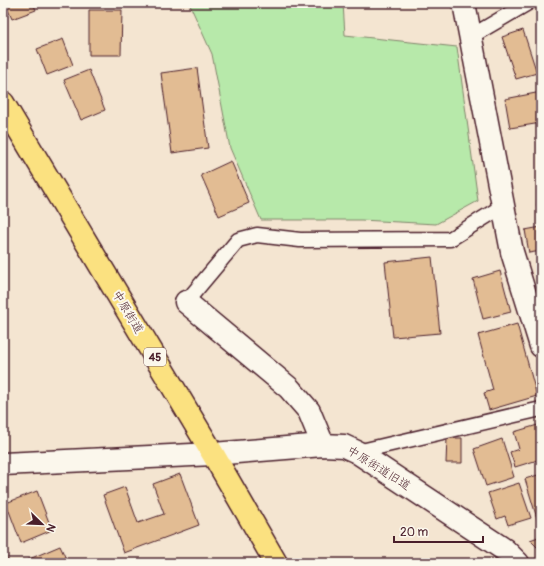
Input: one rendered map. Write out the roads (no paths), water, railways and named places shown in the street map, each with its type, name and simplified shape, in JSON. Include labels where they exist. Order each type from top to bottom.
[{"type":"main road","name":"中原街道","points":[[3,103],[213,454],[276,563]]},
{"type":"street","points":[[464,3],[512,252],[541,346]]},
{"type":"street","points":[[186,302],[289,388],[309,411],[323,445]]},
{"type":"street","name":"中原街道旧道","points":[[3,464],[213,454],[323,445],[344,446],[357,452],[505,550],[518,563]]},
{"type":"lane","points":[[470,37],[528,3]]},
{"type":"lane","points":[[186,302],[238,240],[257,235],[300,240],[450,239],[503,206]]},
{"type":"lane","points":[[357,452],[541,409]]}]
